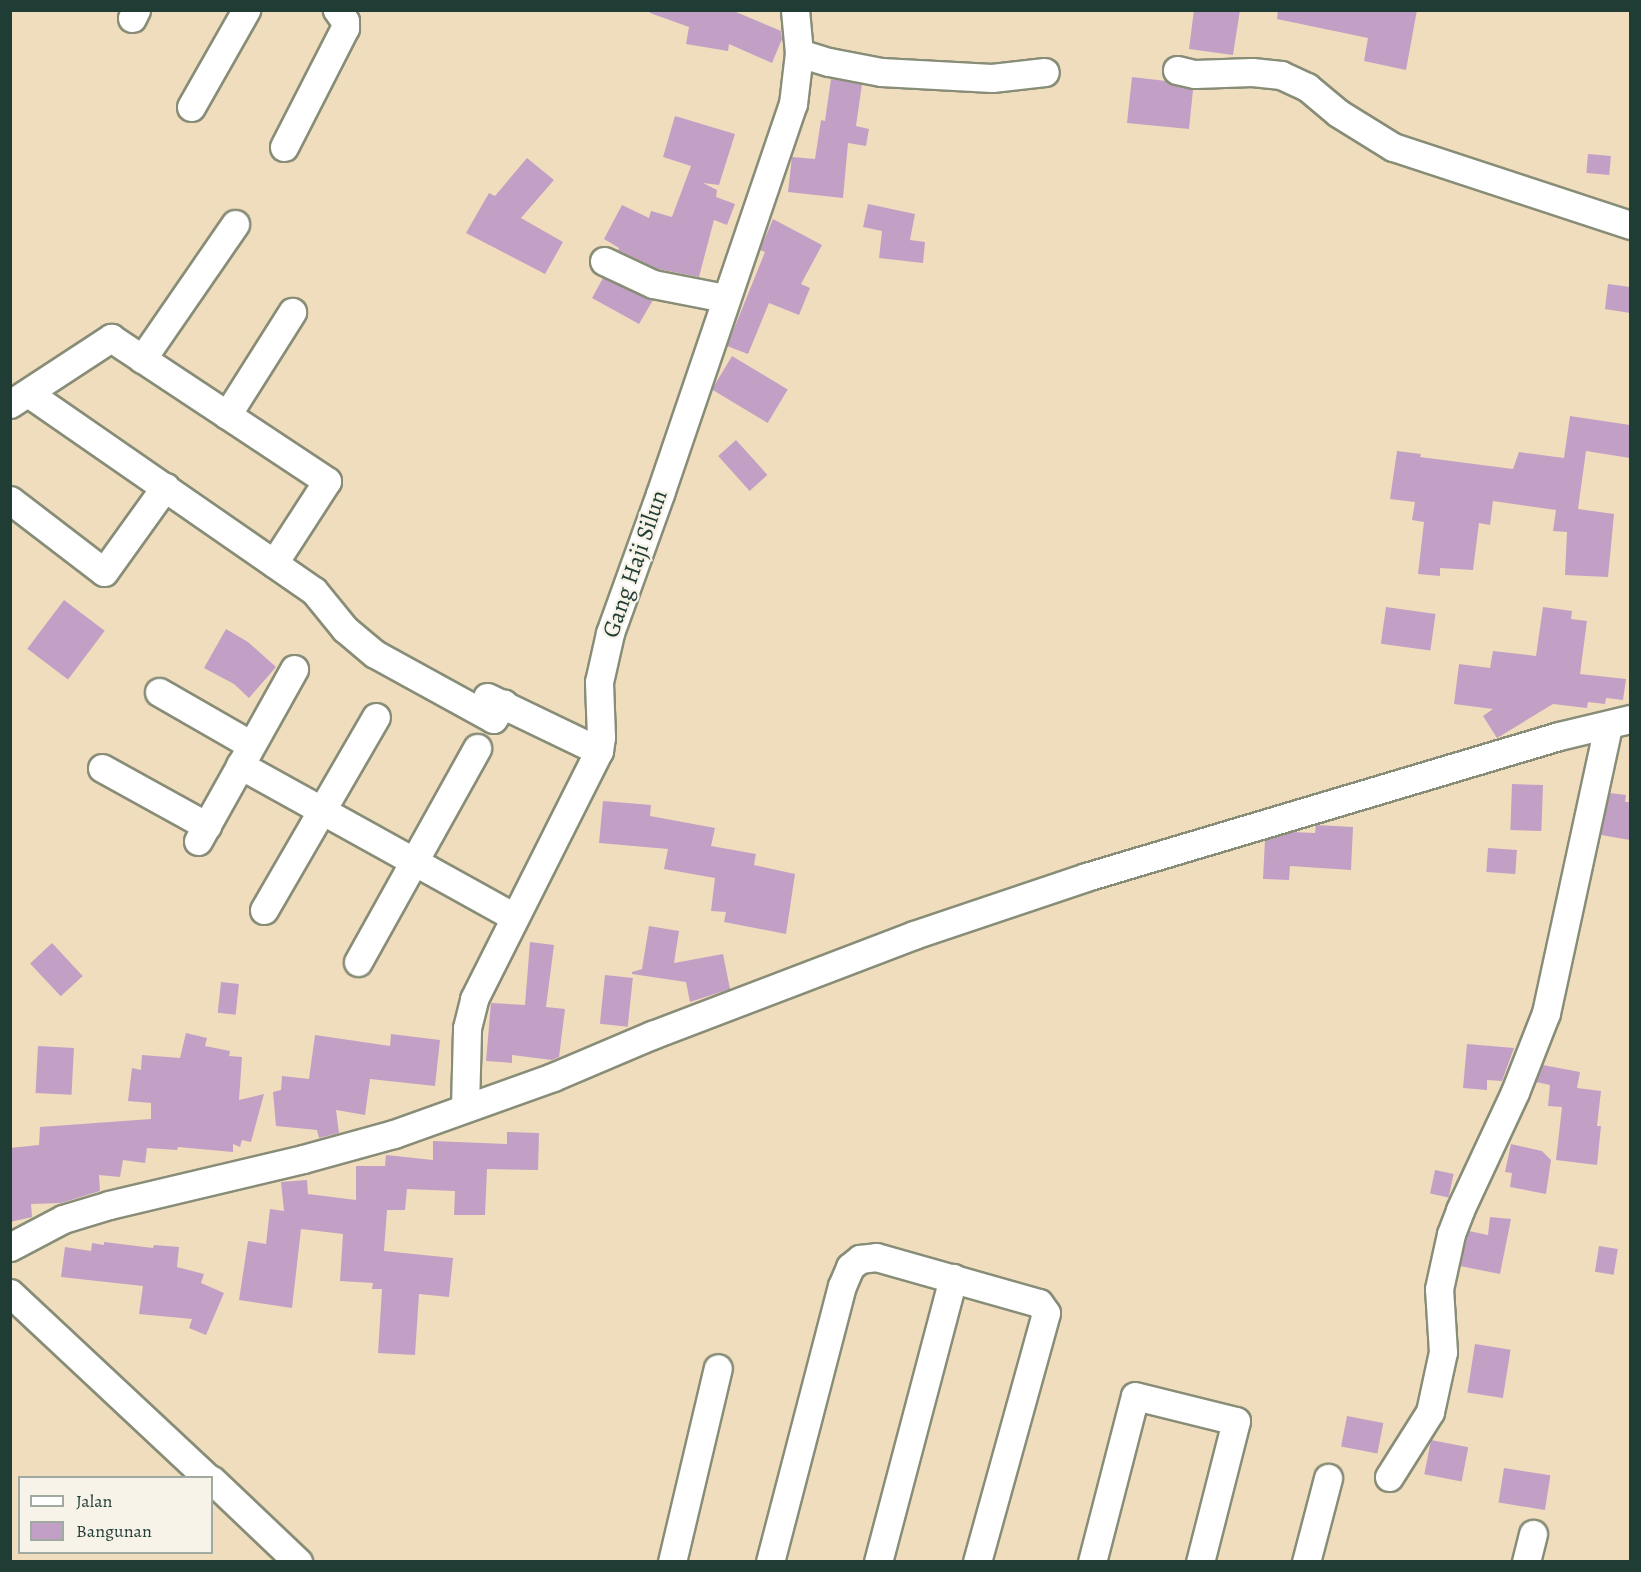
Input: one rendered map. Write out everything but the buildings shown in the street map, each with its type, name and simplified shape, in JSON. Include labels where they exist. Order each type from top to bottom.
[{"type":"street","points":[[191,107],[246,10]]},
{"type":"street","name":"Gang Haji Silun","points":[[465,1107],[469,1014],[481,983],[514,916],[599,751],[601,737],[599,682],[607,642],[793,104],[799,52],[795,10]]},
{"type":"street","points":[[284,147],[345,28],[345,21],[337,11]]},
{"type":"street","points":[[799,52],[829,62],[881,72],[992,78],[1045,72]]},
{"type":"street","points":[[1177,70],[1195,74],[1252,72],[1281,75],[1306,87],[1338,114],[1393,147],[1630,225]]},
{"type":"street","points":[[142,359],[235,224]]},
{"type":"street","points":[[604,261],[653,284],[725,298]]},
{"type":"street","points":[[227,415],[292,312]]},
{"type":"street","points":[[274,563],[327,481],[111,338],[19,398],[165,487],[314,591],[345,629],[375,654],[504,703],[599,751]]},
{"type":"street","points":[[10,500],[104,572],[165,487]]},
{"type":"street","points":[[102,768],[202,834],[294,669]]},
{"type":"street","points":[[159,692],[323,811],[514,916]]},
{"type":"street","points":[[264,910],[376,717]]},
{"type":"street","points":[[10,1247],[63,1219],[394,1134],[553,1077],[663,1031],[914,935],[1086,877],[1559,736],[1619,723],[1546,1013],[1515,1092],[1451,1234],[1438,1289],[1443,1352],[1430,1412],[1389,1477]]},
{"type":"street","points":[[358,962],[477,748]]},
{"type":"street","points":[[770,1562],[842,1286],[850,1267],[860,1259],[876,1257],[1039,1303],[1046,1313],[977,1562]]},
{"type":"street","points":[[878,1562],[953,1278]]},
{"type":"street","points":[[10,1293],[207,1476]]},
{"type":"street","points":[[672,1562],[718,1368]]},
{"type":"street","points":[[1092,1562],[1135,1396],[1236,1421],[1200,1562]]},
{"type":"street","points":[[1306,1562],[1328,1478]]},
{"type":"street","points":[[213,1482],[298,1562]]},
{"type":"street","points":[[1526,1562],[1533,1534]]}]
